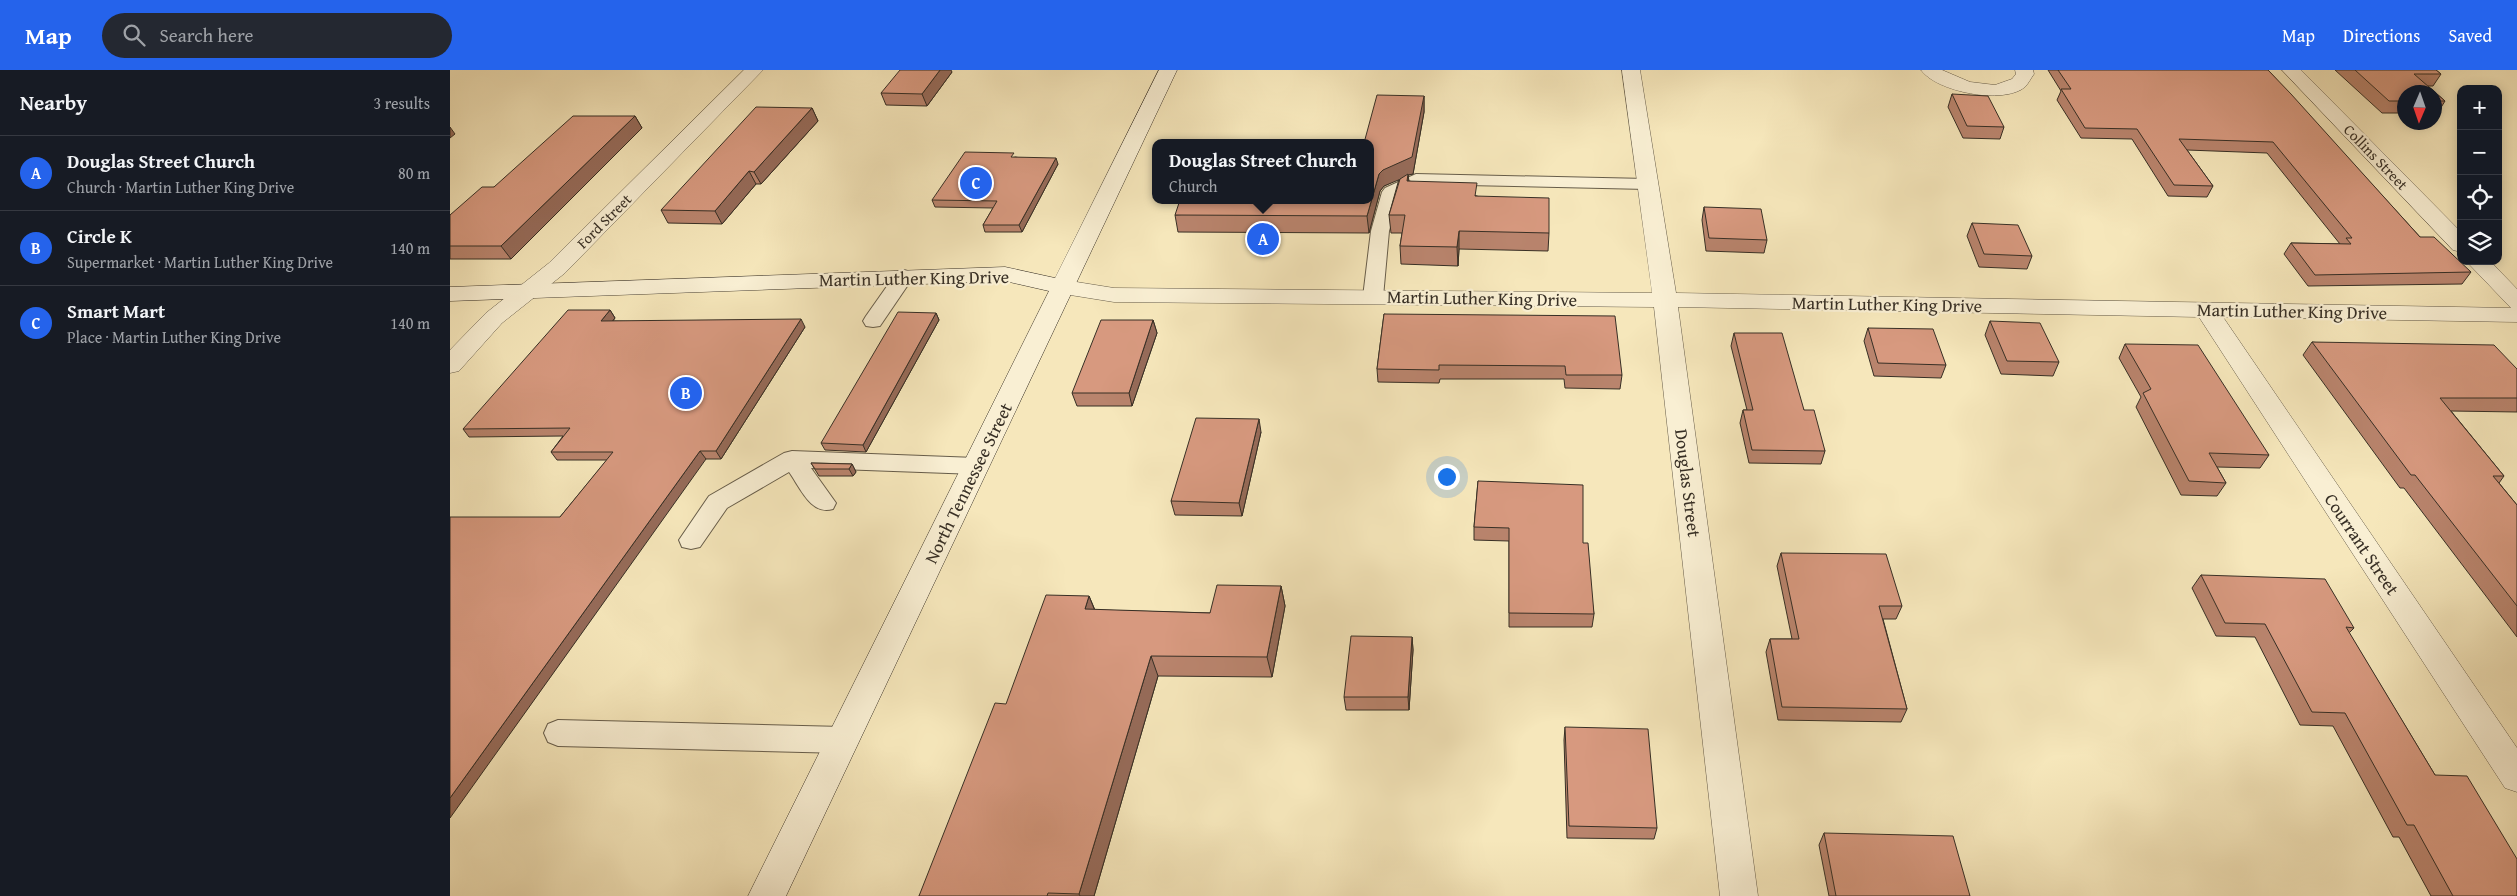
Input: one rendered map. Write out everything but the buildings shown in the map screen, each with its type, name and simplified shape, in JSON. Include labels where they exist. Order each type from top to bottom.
[{"type":"street","name":"Ford Street","points":[[450,365],[494,318],[557,268],[754,70]]},
{"type":"street","name":"North Tennessee Street","points":[[766,896],[1168,70]]},
{"type":"street","name":"Douglas Street","points":[[1631,70],[1665,300],[1739,896]]},
{"type":"street","points":[[1930,70],[1940,78],[1956,85],[1975,89],[1995,90],[2011,87],[2022,82],[2025,74],[2024,70]]},
{"type":"street","name":"Collins Street","points":[[2291,70],[2457,241]]},
{"type":"street","points":[[2481,265],[2517,302]]},
{"type":"street","name":"Martin Luther King Drive","points":[[450,294],[904,276],[1005,274],[1064,287],[1114,295],[1665,300],[2517,315]]},
{"type":"street","name":"Courrant Street","points":[[2206,310],[2517,777]]},
{"type":"lane","points":[[1373,297],[1380,231],[1391,192],[1416,179],[1647,184]]},
{"type":"lane","points":[[873,321],[904,276]]},
{"type":"lane","points":[[691,540],[718,502],[792,460],[976,466]]},
{"type":"lane","points":[[792,460],[824,503]]},
{"type":"lane","points":[[558,733],[842,740]]},
{"type":"place","name":"Smart Mart","points":[[976,183]]},
{"type":"place","name":"Douglas Street Church","points":[[1263,239]]},
{"type":"place","name":"Circle K","points":[[686,393]]}]
